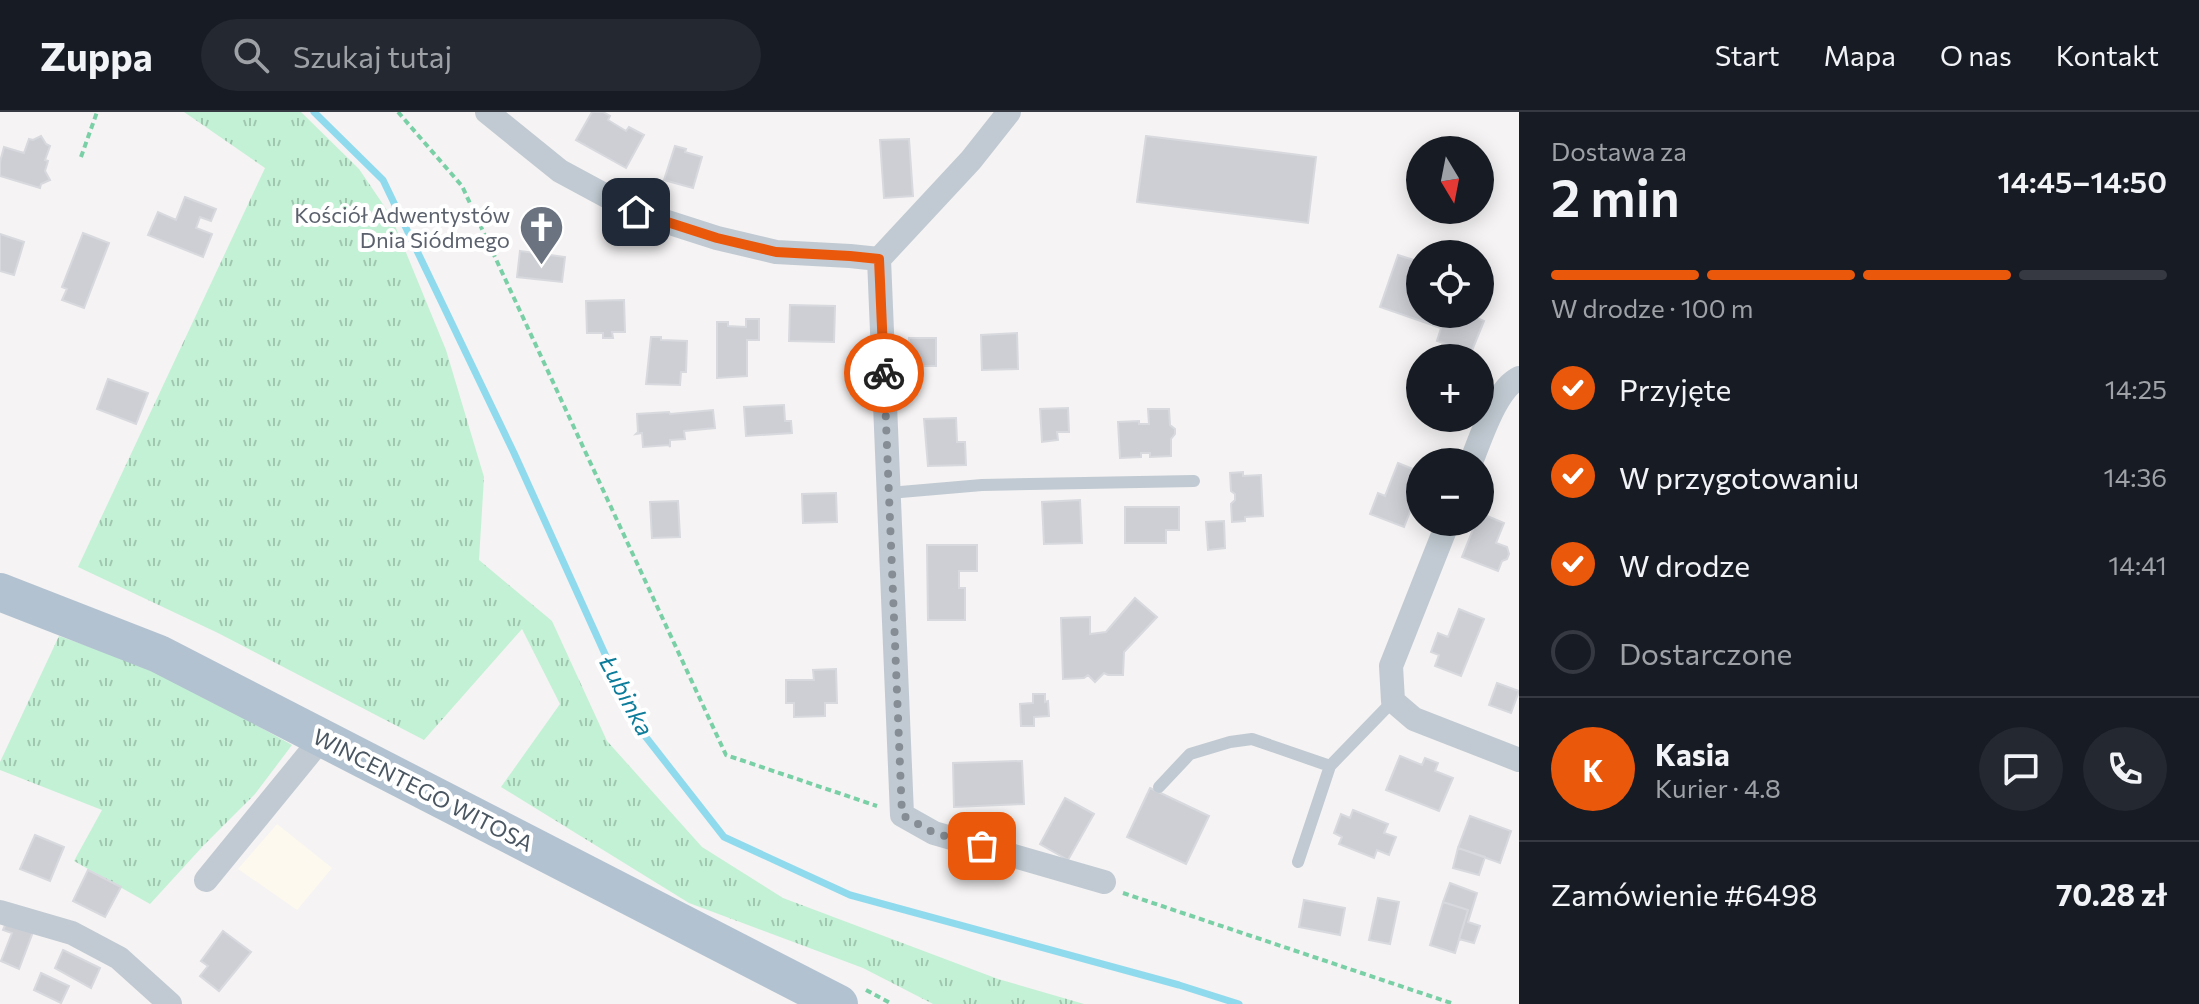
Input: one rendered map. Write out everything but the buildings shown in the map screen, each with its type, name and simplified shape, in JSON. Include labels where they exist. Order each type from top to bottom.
[{"type":"main road","name":"WINCENTEGO WITOSA","points":[[0,592],[159,654],[839,1004]]},
{"type":"street","points":[[487,112],[560,171],[636,212],[717,238],[776,252],[879,259]]},
{"type":"street","points":[[1009,112],[971,160],[879,259],[902,815],[934,833],[1111,887]]},
{"type":"street","points":[[1477,448],[1488,420],[1510,383],[1519,378]]},
{"type":"street","points":[[1442,536],[1391,666],[1393,701],[1414,719],[1519,760]]},
{"type":"street","points":[[206,880],[322,738]]},
{"type":"street","points":[[0,912],[72,933],[119,958],[170,1004]]},
{"type":"lane","points":[[889,493],[982,485],[1194,481]]},
{"type":"lane","points":[[1298,862],[1330,766],[1393,701]]},
{"type":"lane","points":[[1159,787],[1190,754],[1252,739],[1330,766]]},
{"type":"path","points":[[81,157],[97,112]]},
{"type":"path","points":[[398,112],[462,186],[726,755],[902,815]]},
{"type":"path","points":[[1111,887],[1454,1004]]},
{"type":"shaded area","points":[[277,824],[332,868],[297,910],[238,869]]},
{"type":"green space","points":[[184,112],[301,112],[359,169],[391,216],[446,350],[484,477],[479,560],[552,621],[607,741],[702,847],[783,898],[998,979],[1084,1004],[933,1004],[863,968],[689,903],[501,787],[560,704],[522,629],[424,740],[218,633],[78,567],[265,168]]},
{"type":"green space","points":[[59,636],[164,673],[292,745],[255,794],[150,904],[74,861],[102,810],[0,770],[0,762]]},
{"type":"waterway","name":"Łubinka","points":[[314,112],[383,180],[514,453],[638,727],[724,837],[850,895],[1239,1004]]},
{"type":"way so far","points":[[884,373],[902,815],[934,833],[982,846]]},
{"type":"place","name":"Kościół Adwentystów Dnia Siódmego","points":[[541,267]]},
{"type":"route","points":[[636,212],[717,238],[776,252],[879,259],[884,373]]}]
